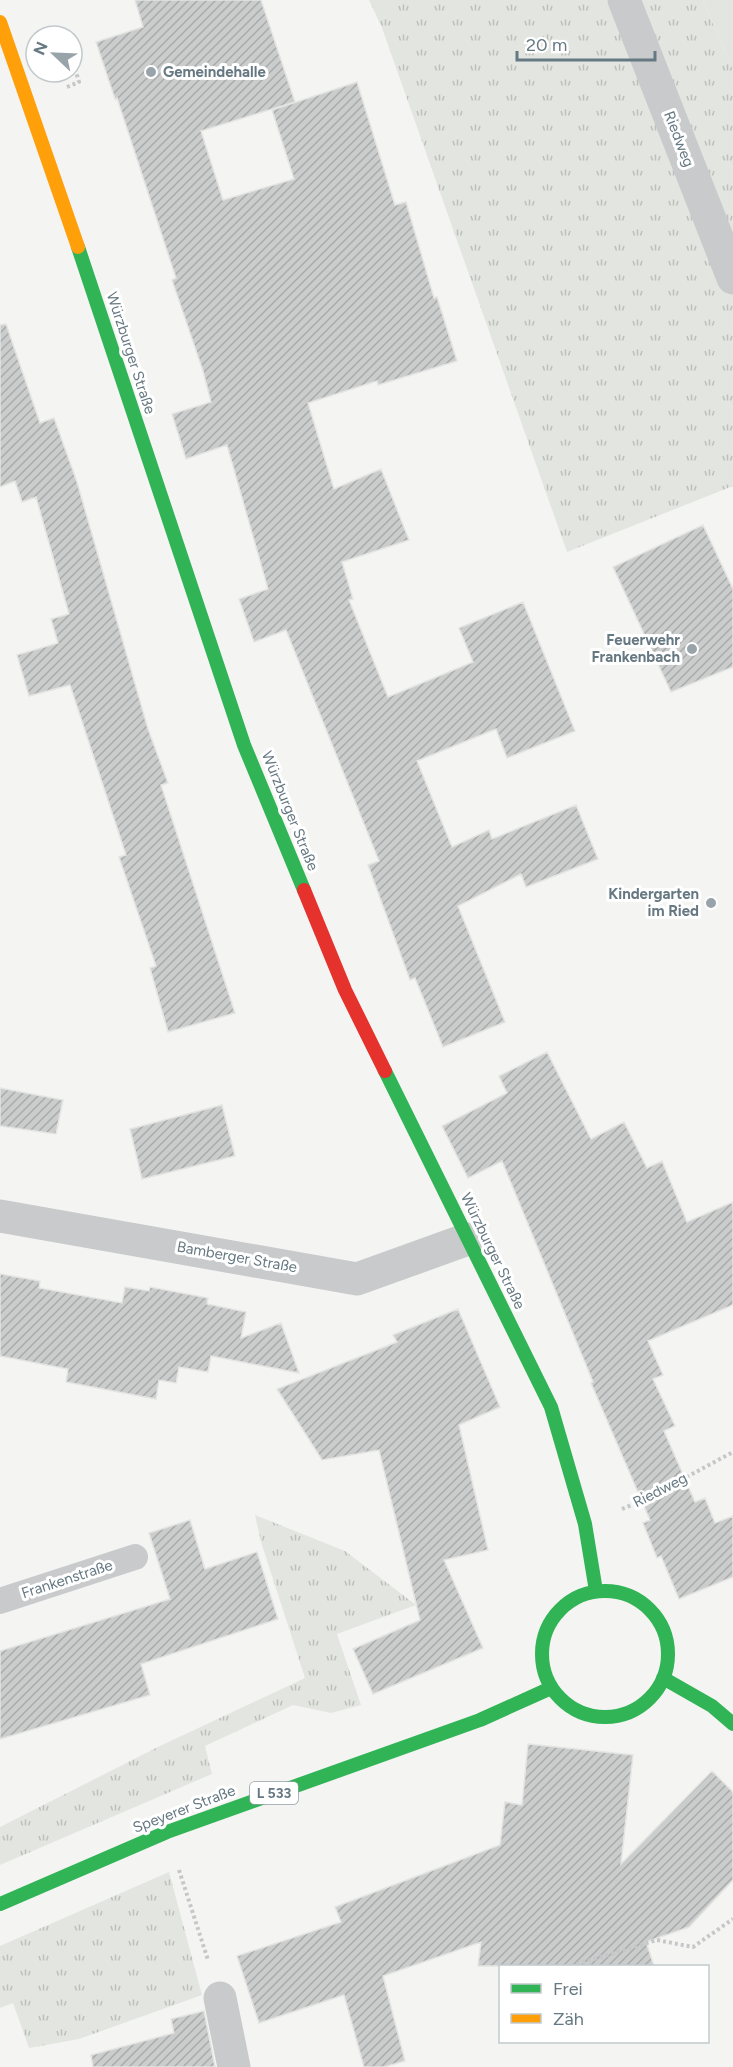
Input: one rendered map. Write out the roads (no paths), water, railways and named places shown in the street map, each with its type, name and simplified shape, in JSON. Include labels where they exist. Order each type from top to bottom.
[{"type":"main road","name":"Würzburger Straße","points":[[0,22],[99,306],[244,745],[345,990],[551,1407],[585,1524],[596,1591]]},
{"type":"main road","points":[[596,1591],[611,1591],[632,1597],[653,1613],[667,1643],[668,1661],[663,1678],[656,1692],[640,1707],[623,1716],[601,1718],[568,1708],[551,1688],[542,1667],[542,1645],[548,1626],[560,1609],[577,1598],[596,1591]]},
{"type":"main road","points":[[663,1678],[712,1706],[733,1724]]},
{"type":"main road","name":"Speyerer Straße","points":[[0,1904],[167,1832],[480,1720],[551,1688]]},
{"type":"street","name":"Riedweg","points":[[624,0],[733,278]]},
{"type":"street","name":"Bamberger Straße","points":[[0,1216],[357,1279],[468,1239]]},
{"type":"street","points":[[220,1998],[234,2067]]},
{"type":"lane","name":"Frankenstraße","points":[[0,1601],[135,1557]]},
{"type":"place","name":"Gemeindehalle","points":[[151,72]]},
{"type":"place","name":"Feuerwehr Frankenbach","points":[[692,649]]},
{"type":"place","name":"Kindergarten im Ried","points":[[711,903]]}]
